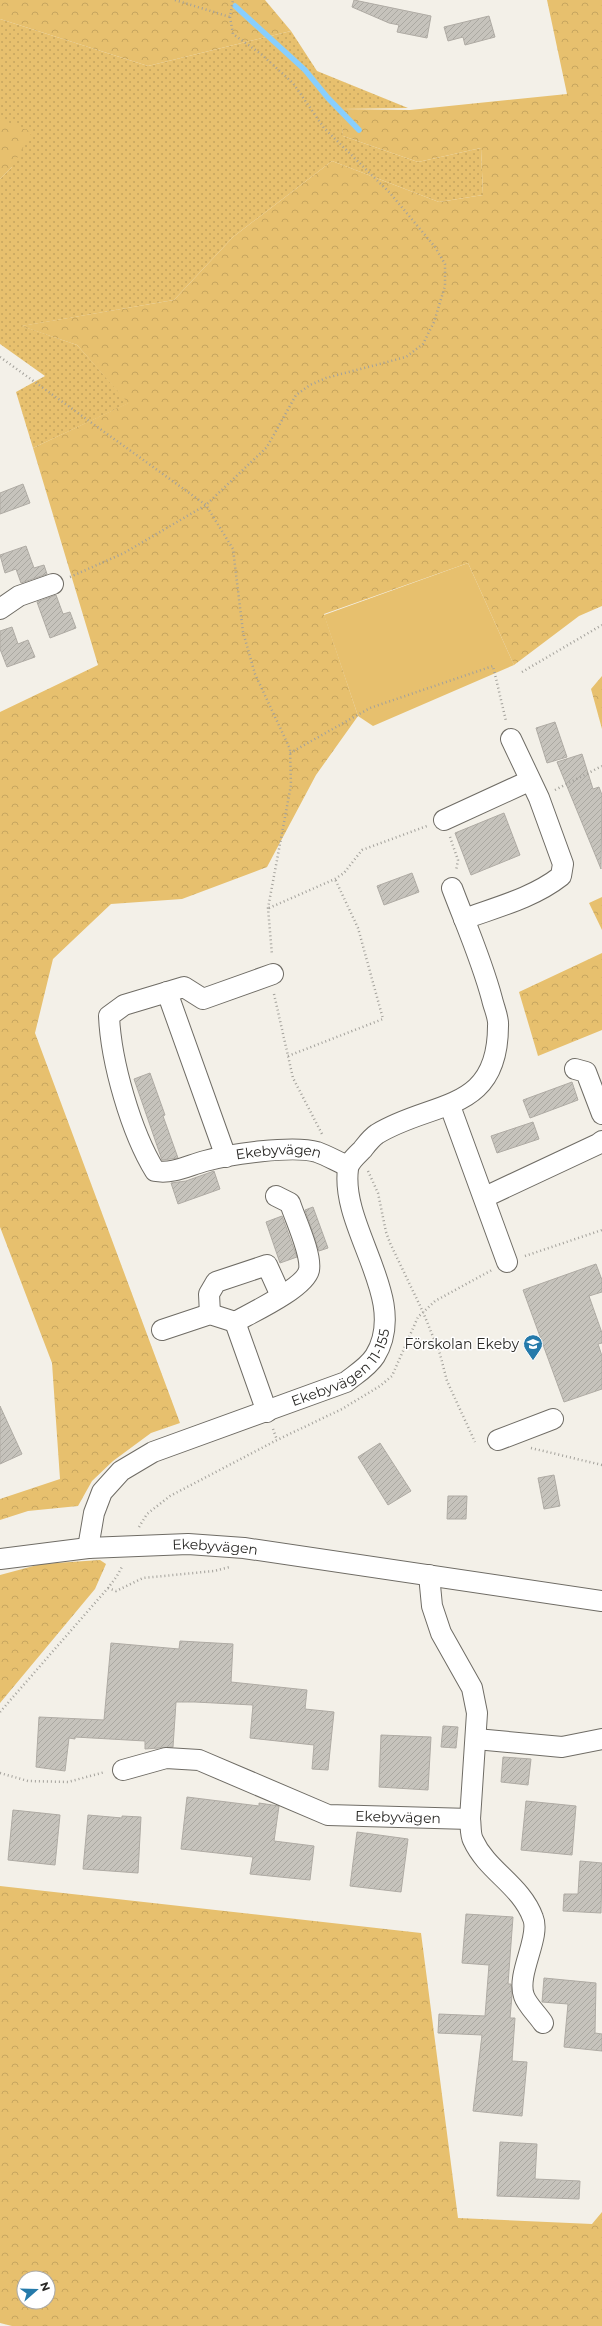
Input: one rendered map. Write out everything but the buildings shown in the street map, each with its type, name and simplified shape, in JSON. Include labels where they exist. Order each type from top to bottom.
[{"type":"street","points":[[0,609],[19,596],[53,584]]},
{"type":"street","points":[[464,919],[517,900],[551,883],[561,876],[563,864],[539,798],[529,781],[511,739]]},
{"type":"street","points":[[444,820],[529,781]]},
{"type":"street","points":[[352,1162],[376,1135],[411,1119],[450,1106],[482,1084],[495,1058],[499,1024],[486,978],[452,888]]},
{"type":"street","points":[[226,1157],[167,992],[184,987],[203,998],[273,974]]},
{"type":"street","name":"Ekebyvägen","points":[[167,992],[124,1005],[110,1016],[118,1076],[146,1158],[154,1171],[168,1173],[206,1161],[226,1157],[297,1149],[317,1152],[352,1162]]},
{"type":"street","points":[[575,1069],[586,1072],[602,1114]]},
{"type":"street","points":[[450,1106],[485,1197],[507,1262]]},
{"type":"street","points":[[485,1197],[598,1144],[602,1140]]},
{"type":"street","name":"Ekebyvägen 11-155","points":[[88,1548],[94,1513],[102,1492],[121,1471],[153,1452],[267,1412],[346,1382],[363,1370],[375,1355],[383,1333],[384,1304],[353,1213],[347,1185],[352,1162]]},
{"type":"street","points":[[162,1330],[210,1314],[235,1322],[281,1296],[305,1279],[309,1264],[290,1203],[276,1196]]},
{"type":"street","points":[[210,1314],[209,1294],[216,1282],[267,1265],[281,1296]]},
{"type":"street","points":[[235,1322],[267,1412]]},
{"type":"street","points":[[498,1440],[553,1419]]},
{"type":"street","name":"Ekebyvägen","points":[[0,1559],[88,1548],[188,1544],[244,1548],[602,1601]]},
{"type":"street","points":[[429,1575],[432,1606],[441,1633],[472,1688],[477,1713],[470,1819],[472,1838],[483,1858],[516,1889],[529,1906],[534,1921],[523,1976],[524,1996],[543,2023]]},
{"type":"street","points":[[476,1739],[562,1747],[602,1739]]},
{"type":"street","name":"Ekebyvägen","points":[[122,1770],[166,1758],[200,1760],[328,1815],[470,1819]]},
{"type":"path","points":[[176,0],[230,17]]},
{"type":"path","points":[[53,584],[124,553],[206,505],[267,447],[296,395],[310,385],[326,378],[406,357],[423,344],[434,322],[445,286],[445,264],[435,247],[390,193],[324,128],[292,83],[261,54],[233,34],[230,17],[233,0]]},
{"type":"path","points":[[0,357],[206,505],[233,549],[243,632],[255,674],[290,753],[291,785],[268,908],[274,993],[293,1078],[323,1138]]},
{"type":"path","points":[[522,672],[602,624]]},
{"type":"path","points":[[290,753],[370,708],[493,666],[511,739]]},
{"type":"path","points":[[539,798],[602,766]]},
{"type":"path","points":[[268,908],[335,879],[344,873],[362,850],[444,820],[458,860],[452,888]]},
{"type":"path","points":[[288,1056],[383,1019],[358,928],[335,879]]},
{"type":"path","points":[[352,1162],[366,1166],[378,1192],[386,1232],[423,1312],[440,1354],[447,1381],[476,1442]]},
{"type":"path","points":[[136,1530],[147,1514],[170,1496],[277,1440],[342,1409],[380,1386],[392,1376],[418,1317],[435,1301],[507,1262],[602,1230]]},
{"type":"path","points":[[528,1447],[602,1465]]},
{"type":"path","points":[[0,1712],[118,1576],[125,1561]]},
{"type":"path","points":[[0,1773],[28,1781],[68,1782],[92,1774],[122,1770]]},
{"type":"green space","points":[[0,0],[265,0],[291,31],[148,66],[0,19]]},
{"type":"green space","points":[[547,0],[602,0],[602,606],[579,616],[514,665],[468,563],[324,614],[358,716],[316,775],[267,867],[182,899],[111,904],[53,959],[35,1033],[180,1423],[151,1433],[113,1461],[92,1481],[78,1506],[28,1511],[0,1520],[0,1499],[60,1479],[52,1363],[0,1227],[0,712],[98,665],[33,448],[128,403],[77,345],[21,326],[174,300],[233,237],[332,161],[439,202],[483,195],[481,148],[418,162],[343,136],[340,109],[410,110],[567,94]]},
{"type":"green space","points":[[0,19],[148,66],[291,31],[317,71],[408,108],[341,109],[343,136],[418,162],[481,148],[483,195],[439,202],[332,161],[233,237],[174,300],[22,326],[77,345],[129,403],[33,448],[16,392],[45,376],[0,344],[0,179],[12,167],[0,119]]},
{"type":"green space","points":[[0,119],[32,132],[12,167],[0,179]]},
{"type":"green space","points":[[468,563],[514,665],[373,726],[358,716],[324,615]]},
{"type":"green space","points":[[602,676],[602,729],[591,689]]},
{"type":"green space","points":[[602,897],[602,930],[589,903]]},
{"type":"green space","points":[[602,953],[602,1030],[538,1056],[519,992]]},
{"type":"green space","points":[[100,1560],[106,1564],[95,1589],[0,1703],[0,1575],[41,1564]]},
{"type":"green space","points":[[0,1886],[421,1933],[458,2218],[592,2224],[602,2212],[602,2326],[12,2326],[0,2323]]},
{"type":"waterway","points":[[235,6],[305,70],[328,98],[359,130]]},
{"type":"place","name":"Förskolan Ekeby","points":[[533,1361]]}]
